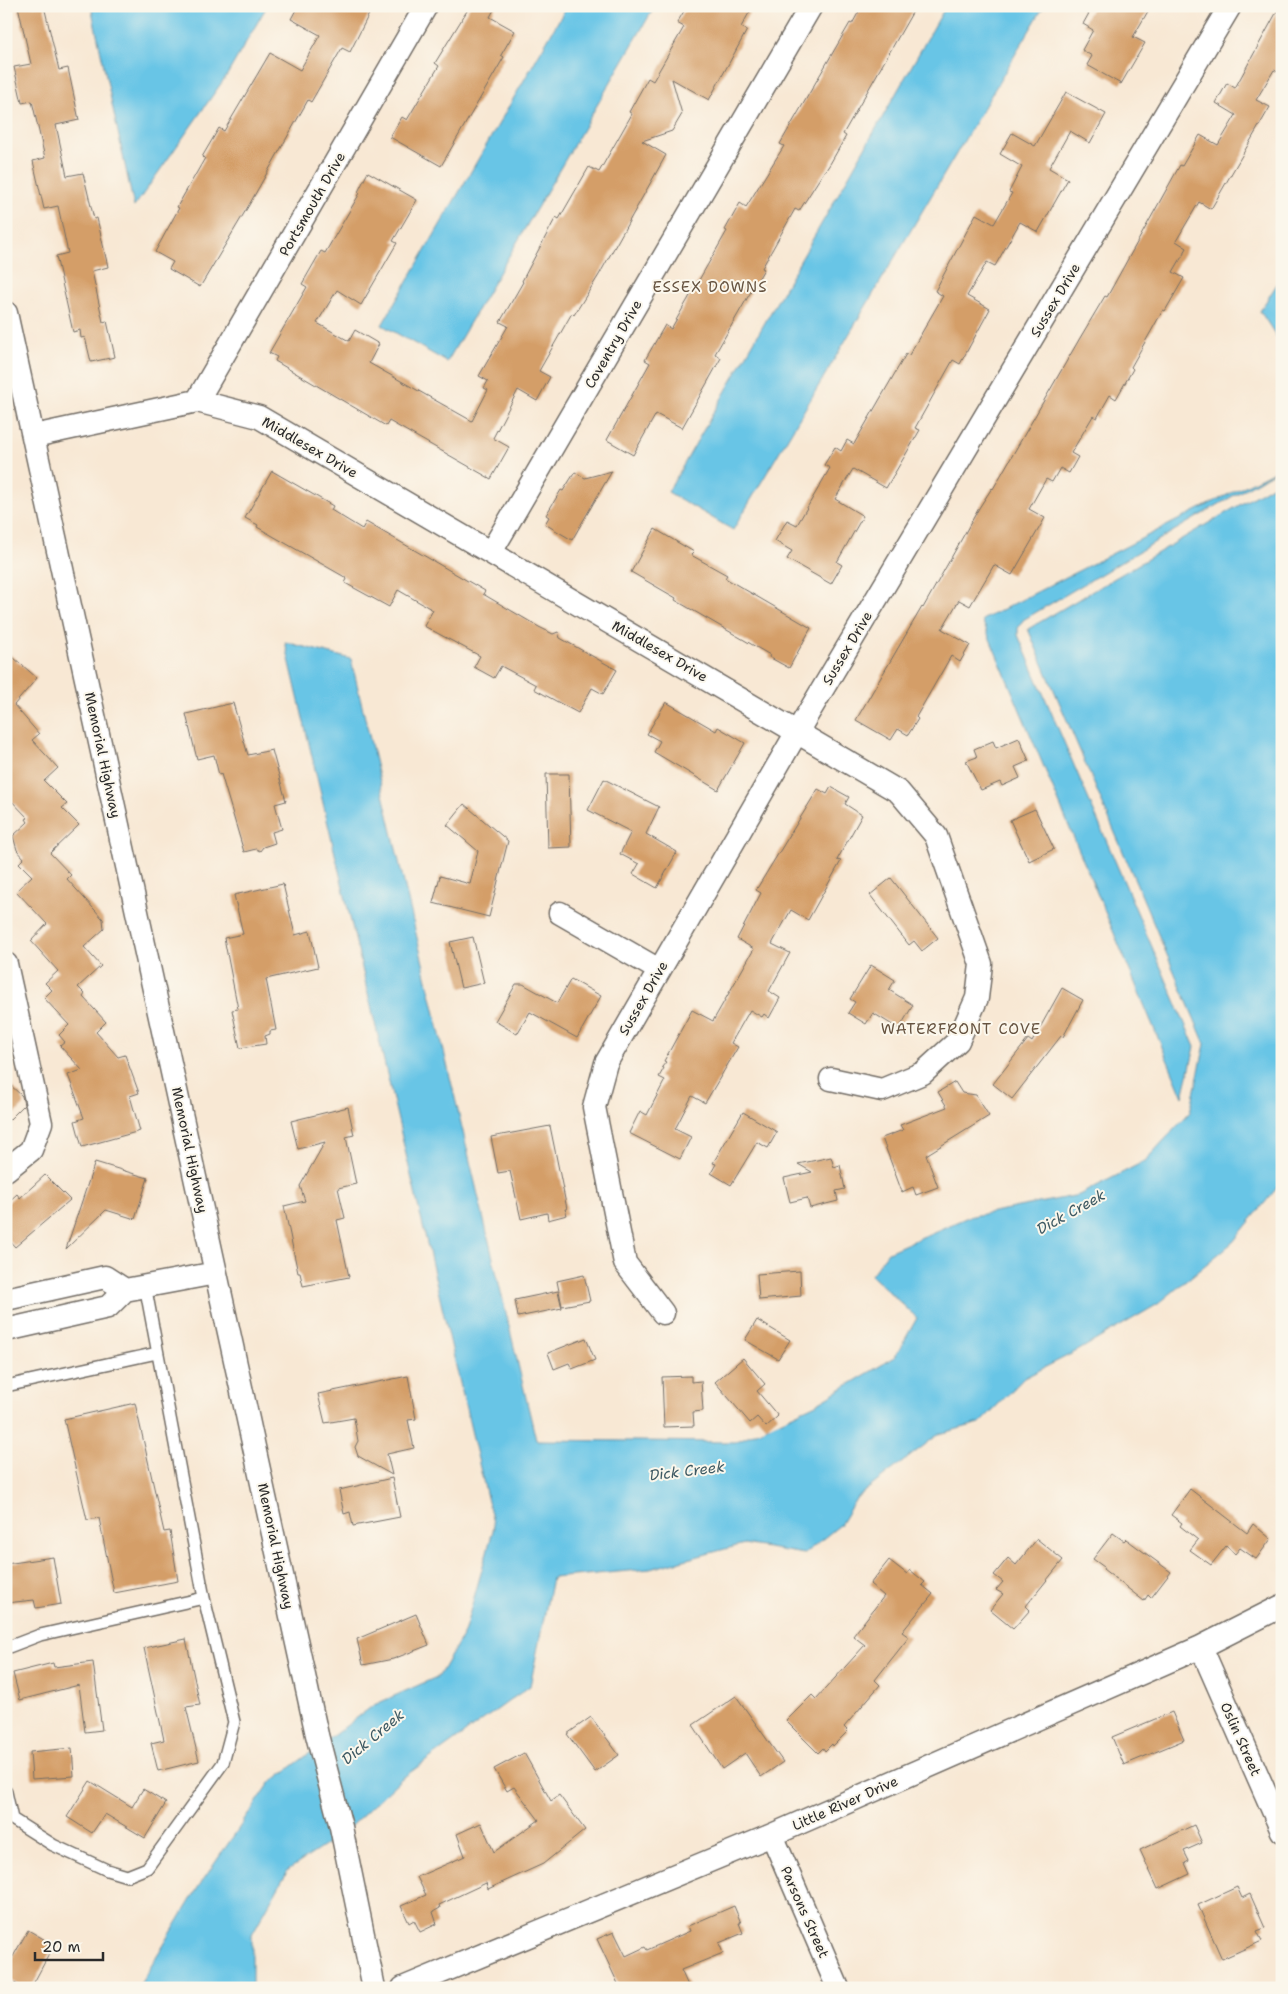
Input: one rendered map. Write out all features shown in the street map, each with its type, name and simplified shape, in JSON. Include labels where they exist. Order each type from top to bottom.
[{"type":"street","name":"Portsmouth Drive","points":[[197,401],[426,6]]},
{"type":"street","name":"Coventry Drive","points":[[491,552],[812,6]]},
{"type":"street","name":"Sussex Drive","points":[[663,1313],[625,1263],[594,1107],[606,1063],[798,732],[1230,6]]},
{"type":"street","name":"Memorial Highway","points":[[6,313],[318,1735],[341,1826],[374,1988]]},
{"type":"street","name":"Middlesex Drive","points":[[34,436],[197,401],[259,416],[898,792],[936,836],[981,964],[977,998],[958,1041],[923,1073],[882,1090],[832,1079]]},
{"type":"street","points":[[560,913],[659,970]]},
{"type":"street","points":[[6,964],[41,1123],[31,1150],[6,1170]]},
{"type":"street","points":[[6,1330],[108,1307],[135,1288],[216,1273]]},
{"type":"street","points":[[6,1299],[105,1277],[135,1288]]},
{"type":"street","name":"Little River Drive","points":[[403,1988],[772,1835],[1201,1647],[1282,1606]]},
{"type":"street","name":"Oslin Street","points":[[1201,1647],[1282,1831]]},
{"type":"street","name":"Parsons Street","points":[[772,1835],[838,1988]]},
{"type":"lane","points":[[6,1792],[12,1819],[53,1845],[107,1870],[127,1876],[148,1868],[223,1763],[234,1722],[204,1598],[158,1353],[135,1288]]},
{"type":"lane","points":[[6,1386],[158,1353]]},
{"type":"lane","points":[[6,1648],[40,1635],[204,1598]]},
{"type":"water","points":[[91,6],[267,6],[227,75],[134,207]]},
{"type":"water","points":[[567,6],[655,6],[447,362],[382,325]]},
{"type":"water","points":[[946,6],[1044,6],[733,530],[668,492]]},
{"type":"water","points":[[1282,276],[1282,345],[1260,311]]},
{"type":"water","points":[[1282,467],[1023,620],[1018,628],[1018,635],[1195,1047],[1183,1097],[982,620]]},
{"type":"water","name":"Dick Creek","points":[[1282,480],[1282,1181],[1276,1189],[1233,1242],[1158,1304],[1079,1350],[1024,1378],[980,1423],[939,1434],[857,1497],[840,1525],[804,1554],[744,1544],[650,1569],[552,1578],[530,1686],[401,1779],[341,1835],[288,1870],[252,1934],[252,1988],[138,1988],[199,1886],[270,1783],[374,1705],[439,1676],[464,1633],[494,1527],[285,642],[351,659],[536,1440],[735,1442],[816,1404],[895,1357],[917,1318],[871,1275],[888,1252],[968,1217],[1079,1195],[1145,1161],[1190,1112],[1205,1044],[1028,629]]},
{"type":"building","points":[[18,6],[44,6],[59,70],[68,68],[79,120],[56,125],[67,176],[83,173],[94,219],[97,218],[108,267],[92,271],[103,322],[107,321],[115,357],[91,362],[85,337],[81,338],[80,330],[73,332],[56,256],[68,253],[58,206],[44,209],[33,161],[45,158],[32,101],[22,103],[14,67],[31,64]]},
{"type":"building","points":[[298,6],[373,6],[350,52],[342,48],[311,102],[308,100],[200,287],[169,269],[173,262],[155,252],[179,208],[177,207],[205,158],[202,157],[219,128],[224,131],[270,53],[300,70],[320,35],[291,19]]},
{"type":"building","points":[[470,6],[496,6],[490,17],[515,31],[501,55],[504,57],[441,166],[390,137],[402,117],[407,120],[439,66],[435,63]]},
{"type":"building","points":[[687,6],[753,6],[741,27],[747,30],[709,100],[672,79],[682,114],[672,131],[642,141],[666,155],[599,275],[574,315],[572,313],[539,371],[550,377],[537,401],[518,390],[493,438],[509,447],[491,479],[389,421],[386,426],[275,361],[277,357],[269,353],[307,287],[302,284],[321,251],[325,253],[360,193],[358,192],[368,172],[417,200],[393,241],[397,243],[361,305],[337,290],[317,323],[349,341],[355,330],[379,344],[369,363],[472,421],[488,390],[484,388],[488,381],[479,376],[508,326],[500,322],[556,217],[559,219],[589,167],[599,172],[632,114],[629,112],[648,78],[653,81],[684,27],[677,23]]},
{"type":"building","points":[[862,6],[916,6],[843,134],[846,136],[830,164],[799,211],[795,209],[762,268],[764,269],[715,354],[721,358],[682,428],[656,414],[633,455],[607,440],[650,363],[645,360],[665,325],[671,329],[727,231],[725,230],[740,203],[746,207],[784,146],[780,144],[850,23],[852,24]]},
{"type":"building","points":[[1093,6],[1151,6],[1133,37],[1145,43],[1121,84],[1087,65],[1092,56],[1082,50],[1093,30],[1083,24]]},
{"type":"building","points":[[1280,6],[1282,6],[1282,74],[1274,70],[1256,100],[1270,107],[1211,209],[1199,202],[1176,241],[1187,248],[1173,272],[1184,278],[1165,311],[1163,310],[1131,367],[1133,369],[1116,399],[1110,395],[1097,418],[1093,416],[1071,453],[1078,457],[1069,473],[1060,468],[1052,482],[1046,479],[1029,509],[1045,518],[1012,575],[994,565],[970,606],[959,600],[942,629],[970,645],[960,662],[951,656],[916,717],[918,719],[908,735],[898,729],[891,740],[856,720],[923,608],[979,508],[993,489],[1105,296],[1107,297],[1180,165],[1182,166],[1200,135],[1218,145],[1236,115],[1216,103],[1227,83],[1235,88]]},
{"type":"building","points":[[1066,92],[1106,114],[1090,143],[1070,131],[1049,168],[1068,179],[1038,232],[1020,222],[995,266],[987,262],[967,296],[990,309],[960,364],[953,360],[915,428],[920,430],[886,488],[853,469],[835,499],[863,516],[837,562],[842,565],[831,584],[787,559],[792,551],[775,541],[787,520],[797,525],[830,468],[824,465],[835,447],[841,451],[847,440],[854,444],[906,354],[909,355],[943,296],[935,291],[976,214],[994,224],[1012,193],[1009,192],[1022,167],[1000,154],[1012,133],[1035,146]]},
{"type":"building","points":[[272,471],[333,506],[331,510],[362,529],[366,522],[485,591],[483,594],[539,627],[553,634],[558,632],[560,638],[617,670],[603,694],[592,688],[578,713],[534,689],[536,685],[501,666],[494,678],[474,667],[480,656],[424,626],[433,610],[398,590],[389,607],[345,583],[347,579],[343,576],[257,527],[258,525],[245,518]]},
{"type":"building","points":[[612,471],[572,540],[545,524],[549,517],[546,515],[561,490],[563,491],[575,472],[585,478]]},
{"type":"building","points":[[655,529],[694,552],[691,555],[727,575],[725,578],[811,628],[789,668],[631,572]]},
{"type":"building","points":[[6,651],[37,678],[14,705],[39,734],[32,740],[58,768],[44,781],[67,804],[62,808],[79,825],[50,853],[71,875],[67,879],[103,919],[104,929],[84,947],[101,966],[78,987],[85,994],[83,997],[106,1022],[96,1032],[118,1057],[125,1055],[139,1093],[130,1096],[140,1131],[82,1147],[75,1121],[84,1118],[68,1075],[82,1070],[60,1046],[65,1042],[59,1035],[69,1025],[44,998],[52,990],[45,983],[58,971],[31,941],[47,924],[16,891],[32,876],[19,863],[24,858],[17,850],[13,836],[28,822],[26,819],[28,818],[6,795]]},
{"type":"building","points":[[666,702],[716,731],[718,727],[745,743],[718,790],[654,752],[660,741],[647,734]]},
{"type":"building","points":[[233,703],[248,755],[272,750],[286,801],[275,804],[282,829],[272,832],[275,843],[263,847],[260,851],[256,849],[244,852],[214,755],[197,759],[186,714]]},
{"type":"building","points":[[1019,738],[1029,761],[1015,767],[1020,778],[1002,786],[1000,782],[981,790],[966,761],[977,757],[974,749],[993,741],[996,748]]},
{"type":"building","points":[[546,774],[569,774],[571,847],[548,848]]},
{"type":"building","points":[[604,779],[659,807],[646,834],[677,852],[657,888],[633,874],[639,864],[620,854],[631,832],[588,810]]},
{"type":"building","points":[[831,787],[849,797],[845,804],[862,815],[837,860],[841,861],[808,920],[791,910],[772,944],[790,953],[769,991],[780,998],[769,1018],[764,1014],[762,1017],[750,1010],[731,1043],[738,1047],[705,1103],[692,1096],[675,1129],[691,1137],[680,1159],[629,1133],[640,1111],[647,1115],[665,1080],[659,1077],[664,1068],[662,1067],[666,1062],[664,1061],[692,1010],[713,1021],[754,949],[737,939],[761,893],[756,890],[818,789],[827,794]]},
{"type":"building","points":[[464,804],[508,841],[489,917],[433,903],[440,876],[470,884],[478,851],[447,825]]},
{"type":"building","points":[[1035,809],[1054,849],[1029,861],[1010,820]]},
{"type":"building","points":[[891,878],[938,938],[922,951],[914,941],[909,945],[870,895]]},
{"type":"building","points":[[283,884],[295,935],[310,931],[318,967],[266,979],[276,1030],[270,1031],[270,1034],[265,1036],[266,1044],[240,1048],[232,1010],[238,1009],[224,938],[243,934],[234,895]]},
{"type":"building","points":[[473,937],[484,983],[461,988],[450,942]]},
{"type":"building","points":[[871,965],[895,980],[889,990],[913,1005],[899,1029],[873,1013],[866,1024],[848,1013],[855,1002],[850,999]]},
{"type":"building","points":[[571,979],[601,996],[577,1038],[530,1012],[517,1034],[495,1021],[516,984],[523,984],[557,1003]]},
{"type":"building","points":[[1062,988],[1083,1000],[1063,1037],[1061,1036],[1012,1099],[993,1084],[1028,1039],[1032,1042]]},
{"type":"building","points":[[6,1081],[22,1096],[24,1105],[6,1123]]},
{"type":"building","points":[[955,1082],[962,1093],[976,1095],[989,1116],[926,1155],[938,1187],[916,1195],[913,1187],[902,1192],[882,1138],[903,1130],[900,1125],[947,1107],[938,1092]]},
{"type":"building","points":[[348,1107],[354,1135],[346,1137],[356,1184],[338,1188],[345,1218],[337,1220],[349,1277],[303,1286],[300,1273],[298,1273],[284,1206],[305,1201],[300,1186],[325,1142],[298,1149],[291,1121]]},
{"type":"building","points":[[743,1112],[777,1132],[768,1148],[757,1142],[731,1185],[711,1173],[716,1164],[713,1163]]},
{"type":"building","points":[[550,1126],[567,1215],[548,1220],[547,1213],[521,1219],[510,1171],[498,1173],[491,1137]]},
{"type":"building","points":[[831,1157],[834,1167],[840,1165],[845,1189],[836,1191],[838,1201],[810,1208],[807,1198],[790,1202],[784,1178],[812,1172],[798,1164]]},
{"type":"building","points":[[95,1162],[148,1178],[135,1219],[106,1210],[66,1249]]},
{"type":"building","points":[[45,1175],[70,1200],[15,1247],[6,1237],[6,1204],[17,1194],[20,1198]]},
{"type":"building","points":[[800,1271],[801,1296],[759,1300],[757,1274]]},
{"type":"building","points":[[584,1275],[590,1301],[562,1306],[557,1281]]},
{"type":"building","points":[[558,1291],[562,1308],[518,1317],[515,1300]]},
{"type":"building","points":[[757,1320],[790,1340],[778,1359],[745,1340]]},
{"type":"building","points":[[586,1338],[595,1360],[572,1369],[569,1363],[554,1369],[548,1353]]},
{"type":"building","points":[[743,1358],[765,1384],[757,1391],[778,1416],[766,1427],[757,1417],[750,1423],[715,1382]]},
{"type":"building","points":[[408,1376],[416,1419],[408,1420],[414,1448],[387,1454],[392,1475],[358,1456],[355,1447],[358,1441],[354,1418],[325,1423],[318,1394]]},
{"type":"building","points":[[691,1376],[691,1382],[701,1381],[703,1411],[693,1412],[694,1426],[664,1427],[662,1377]]},
{"type":"building","points":[[135,1403],[164,1532],[170,1531],[178,1581],[114,1593],[99,1518],[87,1520],[64,1419]]},
{"type":"building","points":[[392,1478],[400,1517],[353,1526],[350,1512],[344,1514],[339,1490]]},
{"type":"building","points":[[1190,1489],[1247,1533],[1253,1524],[1271,1539],[1256,1559],[1240,1548],[1235,1554],[1226,1546],[1211,1565],[1190,1550],[1198,1540],[1180,1526],[1182,1523],[1171,1515]]},
{"type":"building","points":[[1113,1533],[1124,1541],[1126,1539],[1171,1572],[1151,1598],[1148,1595],[1144,1601],[1093,1559]]},
{"type":"building","points":[[1037,1539],[1063,1560],[1026,1606],[1030,1610],[1013,1629],[990,1610],[1003,1594],[996,1590],[1003,1582],[994,1575],[1008,1558],[1016,1565]]},
{"type":"building","points":[[53,1557],[61,1604],[36,1608],[34,1600],[6,1603],[6,1564]]},
{"type":"building","points":[[889,1560],[907,1574],[910,1570],[925,1582],[922,1585],[933,1594],[902,1632],[909,1637],[875,1680],[880,1685],[844,1727],[848,1731],[833,1746],[832,1744],[825,1751],[823,1748],[818,1753],[786,1721],[812,1695],[816,1699],[865,1645],[853,1636],[884,1596],[870,1584]]},
{"type":"building","points":[[416,1614],[429,1645],[393,1659],[363,1665],[357,1639]]},
{"type":"building","points":[[186,1639],[200,1705],[186,1707],[199,1761],[158,1771],[151,1743],[164,1740],[144,1648]]},
{"type":"building","points":[[93,1662],[102,1730],[85,1732],[79,1685],[20,1700],[13,1673],[53,1663],[54,1667]]},
{"type":"building","points":[[736,1696],[783,1762],[761,1777],[745,1753],[722,1769],[693,1725]]},
{"type":"building","points":[[1172,1712],[1184,1740],[1124,1765],[1112,1737]]},
{"type":"building","points":[[591,1717],[619,1755],[595,1772],[567,1734]]},
{"type":"building","points":[[72,1748],[74,1776],[32,1779],[30,1752]]},
{"type":"building","points":[[524,1753],[551,1801],[559,1795],[585,1830],[543,1864],[488,1889],[486,1883],[439,1905],[440,1908],[433,1912],[437,1924],[420,1932],[414,1920],[409,1923],[401,1906],[426,1895],[417,1877],[465,1856],[457,1834],[481,1823],[494,1852],[539,1820],[514,1787],[507,1791],[494,1769]]},
{"type":"building","points":[[90,1781],[132,1807],[143,1789],[166,1803],[145,1838],[105,1814],[92,1833],[67,1817]]},
{"type":"building","points":[[1194,1825],[1202,1843],[1184,1851],[1189,1861],[1185,1863],[1190,1874],[1158,1889],[1140,1850]]},
{"type":"building","points":[[1237,1887],[1242,1898],[1250,1894],[1265,1928],[1257,1931],[1262,1941],[1222,1959],[1198,1905]]},
{"type":"building","points":[[734,1906],[743,1933],[719,1943],[723,1953],[681,1970],[689,1988],[620,1988],[597,1939],[614,1932],[626,1956],[645,1947],[647,1950],[690,1931],[688,1926]]},
{"type":"building","points":[[28,1930],[54,1945],[31,1988],[23,1988],[6,1978],[6,1969]]},
{"type":"district","name":"ESSEX DOWNS","points":[[710,287]]},
{"type":"district","name":"WATERFRONT COVE","points":[[961,1029]]}]
